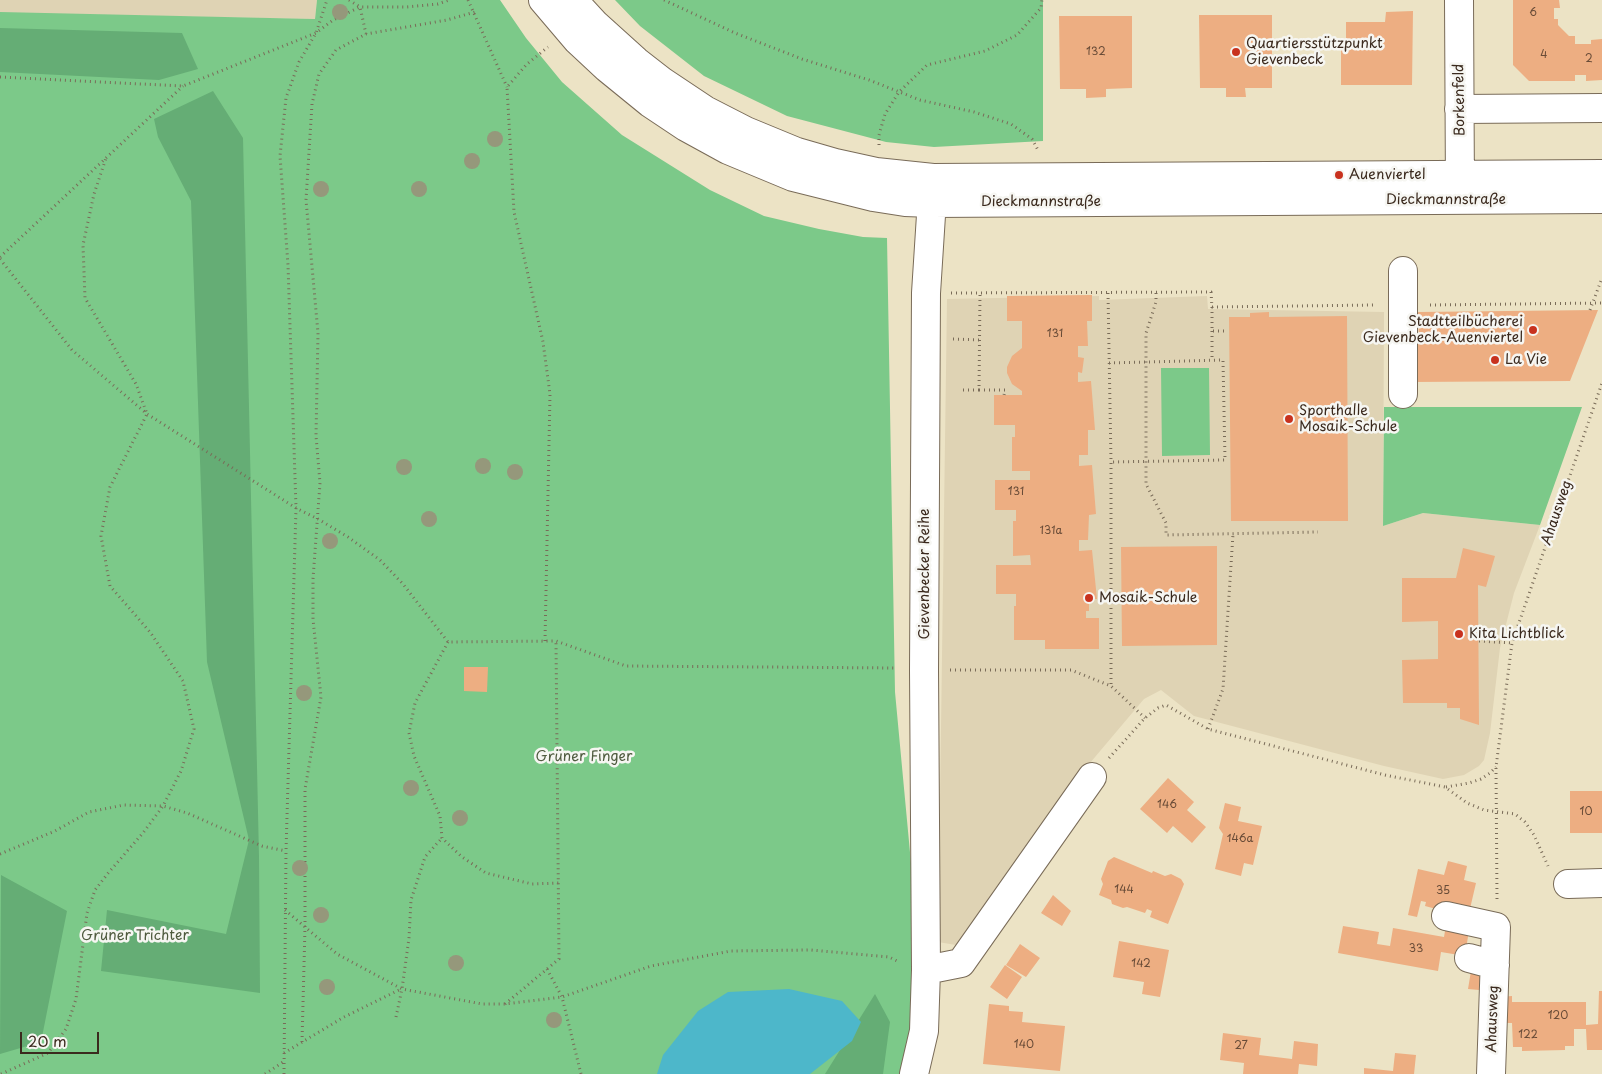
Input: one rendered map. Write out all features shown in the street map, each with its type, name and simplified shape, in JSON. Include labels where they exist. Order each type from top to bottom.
[{"type":"street","name":"Dieckmannstraße","points":[[542,0],[577,40],[606,68],[650,103],[714,143],[774,170],[820,185],[872,197],[905,202],[932,190]]},
{"type":"street","name":"Dieckmannstraße","points":[[573,0],[621,48],[651,73],[690,101],[726,121],[797,152],[876,172],[932,190],[1460,188],[1602,199]]},
{"type":"street","name":"Borkenfeld","points":[[1459,0],[1460,188]]},
{"type":"street","points":[[1459,109],[1602,108]]},
{"type":"street","name":"Dieckmannstraße","points":[[1460,188],[1602,174]]},
{"type":"street","name":"Gievenbecker Reihe","points":[[914,1074],[924,1031],[926,970],[924,670],[926,293],[932,190]]},
{"type":"street","points":[[1403,271],[1403,394]]},
{"type":"street","points":[[926,970],[961,963],[1092,777]]},
{"type":"street","points":[[1568,884],[1602,883]]},
{"type":"street","points":[[1446,916],[1496,927]]},
{"type":"street","name":"Ahausweg","points":[[1491,1074],[1482,962],[1496,927]]},
{"type":"path","points":[[284,1074],[284,909],[296,508],[288,265],[280,156],[286,98],[299,62],[316,33],[328,0]]},
{"type":"path","points":[[349,0],[360,7],[366,34]]},
{"type":"path","points":[[448,642],[403,584],[380,560],[348,537],[296,508],[147,414],[72,350],[0,258],[183,86],[316,33],[333,20],[360,7],[406,7],[438,4],[449,0]]},
{"type":"path","points":[[468,0],[507,87],[514,212],[544,342],[550,394],[545,641]]},
{"type":"path","points":[[664,0],[735,33],[802,59],[869,80],[920,100],[974,112],[1011,124],[1032,139],[1041,157]]},
{"type":"path","points":[[879,151],[879,135],[885,114],[899,92],[927,65],[985,51],[1017,35],[1041,8],[1042,0]]},
{"type":"path","points":[[302,1042],[305,927],[305,789],[321,697],[314,619],[313,579],[320,483],[316,436],[318,333],[306,200],[312,104],[319,74],[336,50],[366,34],[446,20],[475,12]]},
{"type":"path","points":[[507,87],[527,64],[552,44]]},
{"type":"path","points":[[0,77],[183,86]]},
{"type":"path","points":[[1,1074],[48,1053],[66,1029],[76,999],[87,913],[95,890],[163,806],[181,771],[194,729],[183,681],[150,632],[110,586],[101,536],[110,487],[147,414],[136,384],[85,298],[83,245],[94,194],[106,158]]},
{"type":"path","points":[[1590,310],[1602,278]]},
{"type":"path","points":[[926,293],[1211,292],[1212,360]]},
{"type":"path","points":[[979,390],[980,293]]},
{"type":"path","points":[[1108,293],[1111,462],[1111,686]]},
{"type":"path","points":[[1156,293],[1156,302],[1146,333],[1146,484],[1166,523],[1166,535],[1318,532]]},
{"type":"path","points":[[1212,307],[1602,303]]},
{"type":"path","points":[[1212,331],[1227,331]]},
{"type":"path","points":[[1109,362],[1223,360],[1225,460],[1111,462]]},
{"type":"path","name":"Ahausweg","points":[[1496,927],[1496,767],[1512,643],[1602,383]]},
{"type":"path","points":[[963,390],[1005,390],[1004,395]]},
{"type":"path","points":[[1208,730],[1223,688],[1233,534]]},
{"type":"path","points":[[448,642],[556,641],[626,666],[1071,670],[1111,686],[1145,718]]},
{"type":"path","points":[[505,1004],[559,959],[556,641]]},
{"type":"path","points":[[1479,641],[1512,643]]},
{"type":"path","points":[[448,642],[415,703],[409,733],[414,756],[440,816],[442,838],[462,857],[486,873],[532,884],[559,883]]},
{"type":"path","points":[[1092,777],[1145,718],[1158,708],[1166,705],[1208,730],[1280,746],[1385,775],[1445,787],[1481,779],[1496,767]]},
{"type":"path","points":[[1445,787],[1467,803],[1484,810],[1515,814],[1525,822],[1534,835],[1556,880],[1568,884]]},
{"type":"path","points":[[0,854],[55,831],[89,812],[124,805],[163,806],[187,813],[262,846],[286,851]]},
{"type":"path","points":[[396,1017],[402,989],[411,900],[425,857],[442,838]]},
{"type":"path","points":[[284,909],[337,954],[402,989],[482,1004],[505,1004],[562,997],[651,966],[731,951],[811,950],[879,956],[888,957],[903,964],[926,970]]},
{"type":"path","points":[[547,969],[562,997],[581,1074]]},
{"type":"path","points":[[283,1053],[344,1017],[402,989]]},
{"type":"path","points":[[265,1074],[283,1062]]},
{"type":"shaded area","points":[[0,0],[317,0],[315,19],[0,13]]},
{"type":"shaded area","name":"Mosaik-Schule","points":[[1099,296],[1099,300],[1207,296],[1208,309],[1384,312],[1383,526],[1423,513],[1540,525],[1514,593],[1500,648],[1490,733],[1484,760],[1479,766],[1464,775],[1443,779],[1384,766],[1194,716],[1161,690],[1144,699],[1052,808],[956,945],[938,942],[947,299]]},
{"type":"green space","name":"Grüner Finger","points":[[317,0],[500,0],[526,38],[562,82],[622,135],[710,190],[764,216],[863,237],[887,238],[895,692],[921,970],[906,1074],[0,1074],[0,12],[315,19]]},
{"type":"green space","points":[[615,0],[1043,0],[1043,141],[934,147],[886,142],[787,116],[704,76],[640,26]]},
{"type":"green space","points":[[0,28],[182,33],[198,69],[159,80],[0,72]]},
{"type":"green space","name":"Grüner Trichter","points":[[213,91],[243,138],[259,857],[260,993],[101,971],[107,910],[226,934],[249,840],[207,662],[191,201],[158,137],[154,119]]},
{"type":"green space","points":[[1161,368],[1209,368],[1210,455],[1162,456]]},
{"type":"green space","points":[[1384,407],[1582,407],[1540,525],[1423,513],[1383,526]]},
{"type":"green space","points":[[1,875],[67,911],[41,1042],[0,1054]]},
{"type":"green space","points":[[875,994],[890,1022],[883,1074],[825,1074]]},
{"type":"water","points":[[789,989],[842,1001],[861,1022],[852,1041],[810,1074],[657,1074],[663,1055],[698,1011],[728,992]]},
{"type":"building","points":[[1513,0],[1559,0],[1560,8],[1554,8],[1554,19],[1558,19],[1558,25],[1569,36],[1575,36],[1575,44],[1591,44],[1591,40],[1602,39],[1602,80],[1586,81],[1586,75],[1575,75],[1575,81],[1529,81],[1513,65]]},
{"type":"building","points":[[1413,11],[1412,85],[1341,85],[1341,41],[1346,41],[1346,22],[1385,22],[1386,12]]},
{"type":"building","name":"Quartiersstützpunkt Gievenbeck","points":[[1199,15],[1272,15],[1272,88],[1245,88],[1246,97],[1226,97],[1226,88],[1200,88]]},
{"type":"building","points":[[1059,16],[1132,16],[1132,88],[1106,89],[1106,97],[1086,98],[1086,89],[1060,89]]},
{"type":"building","points":[[1092,295],[1092,321],[1087,321],[1088,346],[1078,346],[1078,357],[1084,358],[1082,373],[1078,372],[1078,382],[1091,381],[1095,430],[1088,430],[1088,455],[1079,455],[1079,466],[1092,465],[1096,514],[1089,515],[1088,540],[1079,540],[1079,551],[1092,550],[1097,599],[1089,599],[1089,611],[1086,611],[1086,618],[1099,618],[1099,649],[1045,649],[1045,640],[1014,640],[1016,594],[996,594],[996,565],[1031,565],[1030,555],[1013,556],[1013,521],[1016,521],[1016,510],[995,510],[995,480],[1030,480],[1030,471],[1012,471],[1012,437],[1015,437],[1015,425],[994,425],[994,395],[1022,395],[1022,391],[1012,384],[1007,373],[1007,367],[1012,356],[1022,348],[1022,321],[1007,321],[1007,296]]},
{"type":"building","name":"La Vie","points":[[1598,310],[1570,381],[1411,382],[1411,339],[1419,339],[1418,312]]},
{"type":"building","name":"Sporthalle Mosaik-Schule","points":[[1269,312],[1269,317],[1347,316],[1348,521],[1231,521],[1229,317],[1250,317],[1250,313]]},
{"type":"building","points":[[1217,546],[1217,645],[1122,646],[1121,547]]},
{"type":"building","name":"Kita Lichtblick","points":[[1463,548],[1495,556],[1486,587],[1478,585],[1479,725],[1460,719],[1460,708],[1447,708],[1447,703],[1403,703],[1402,660],[1438,659],[1438,621],[1402,622],[1402,578],[1456,578]]},
{"type":"building","points":[[464,667],[488,667],[487,692],[464,691]]},
{"type":"building","points":[[1168,778],[1194,802],[1187,810],[1206,827],[1192,843],[1173,826],[1167,833],[1140,809]]},
{"type":"building","points":[[1570,791],[1602,791],[1602,833],[1570,833]]},
{"type":"building","points":[[1225,803],[1241,807],[1238,821],[1262,826],[1253,865],[1244,863],[1241,876],[1215,869],[1223,834],[1219,828]]},
{"type":"building","points":[[1114,857],[1152,873],[1153,871],[1165,876],[1171,874],[1181,879],[1184,884],[1168,924],[1150,917],[1152,911],[1147,909],[1145,913],[1127,907],[1123,908],[1112,904],[1111,900],[1099,895],[1103,884],[1101,879],[1108,861]]},
{"type":"building","points":[[1448,861],[1467,866],[1464,880],[1476,883],[1469,913],[1440,910],[1425,906],[1426,902],[1421,901],[1417,917],[1408,915],[1418,869],[1444,875]]},
{"type":"building","points":[[1053,895],[1071,911],[1062,926],[1041,913]]},
{"type":"building","points":[[1446,925],[1469,930],[1465,956],[1441,952],[1438,971],[1338,953],[1343,926],[1379,932],[1377,944],[1390,946],[1393,928],[1444,937]]},
{"type":"building","points":[[1119,941],[1169,950],[1160,997],[1142,994],[1144,982],[1113,977]]},
{"type":"building","points":[[1020,944],[1040,958],[1026,977],[1006,965]]},
{"type":"building","points":[[1005,965],[1022,977],[1007,999],[990,987]]},
{"type":"building","points":[[1472,965],[1483,967],[1479,990],[1468,989]]},
{"type":"building","points":[[1599,991],[1602,991],[1602,1050],[1587,1050],[1586,1029],[1574,1029],[1574,1046],[1565,1046],[1565,1050],[1522,1051],[1522,1047],[1513,1047],[1512,1023],[1499,1023],[1499,997],[1512,996],[1512,1002],[1586,1002],[1586,1025],[1598,1024]]},
{"type":"building","points":[[989,1004],[1009,1006],[1009,1011],[1023,1012],[1022,1022],[1065,1026],[1060,1071],[983,1064]]},
{"type":"building","points":[[1223,1033],[1261,1038],[1259,1055],[1292,1059],[1294,1041],[1318,1044],[1317,1066],[1299,1064],[1298,1074],[1243,1074],[1244,1063],[1220,1060]]},
{"type":"building","points":[[1395,1053],[1416,1055],[1414,1074],[1364,1074],[1364,1068],[1393,1071]]},
{"type":"place","name":"Quartiersstützpunkt Gievenbeck","points":[[1236,52]]},
{"type":"place","name":"Auenviertel","points":[[1339,175]]},
{"type":"place","name":"Stadtteilbücherei Gievenbeck-Auenviertel","points":[[1533,330]]},
{"type":"place","name":"La Vie","points":[[1495,360]]},
{"type":"place","name":"Sporthalle Mosaik-Schule","points":[[1289,419]]},
{"type":"place","name":"Mosaik-Schule","points":[[1089,598]]},
{"type":"place","name":"Kita Lichtblick","points":[[1459,634]]}]
